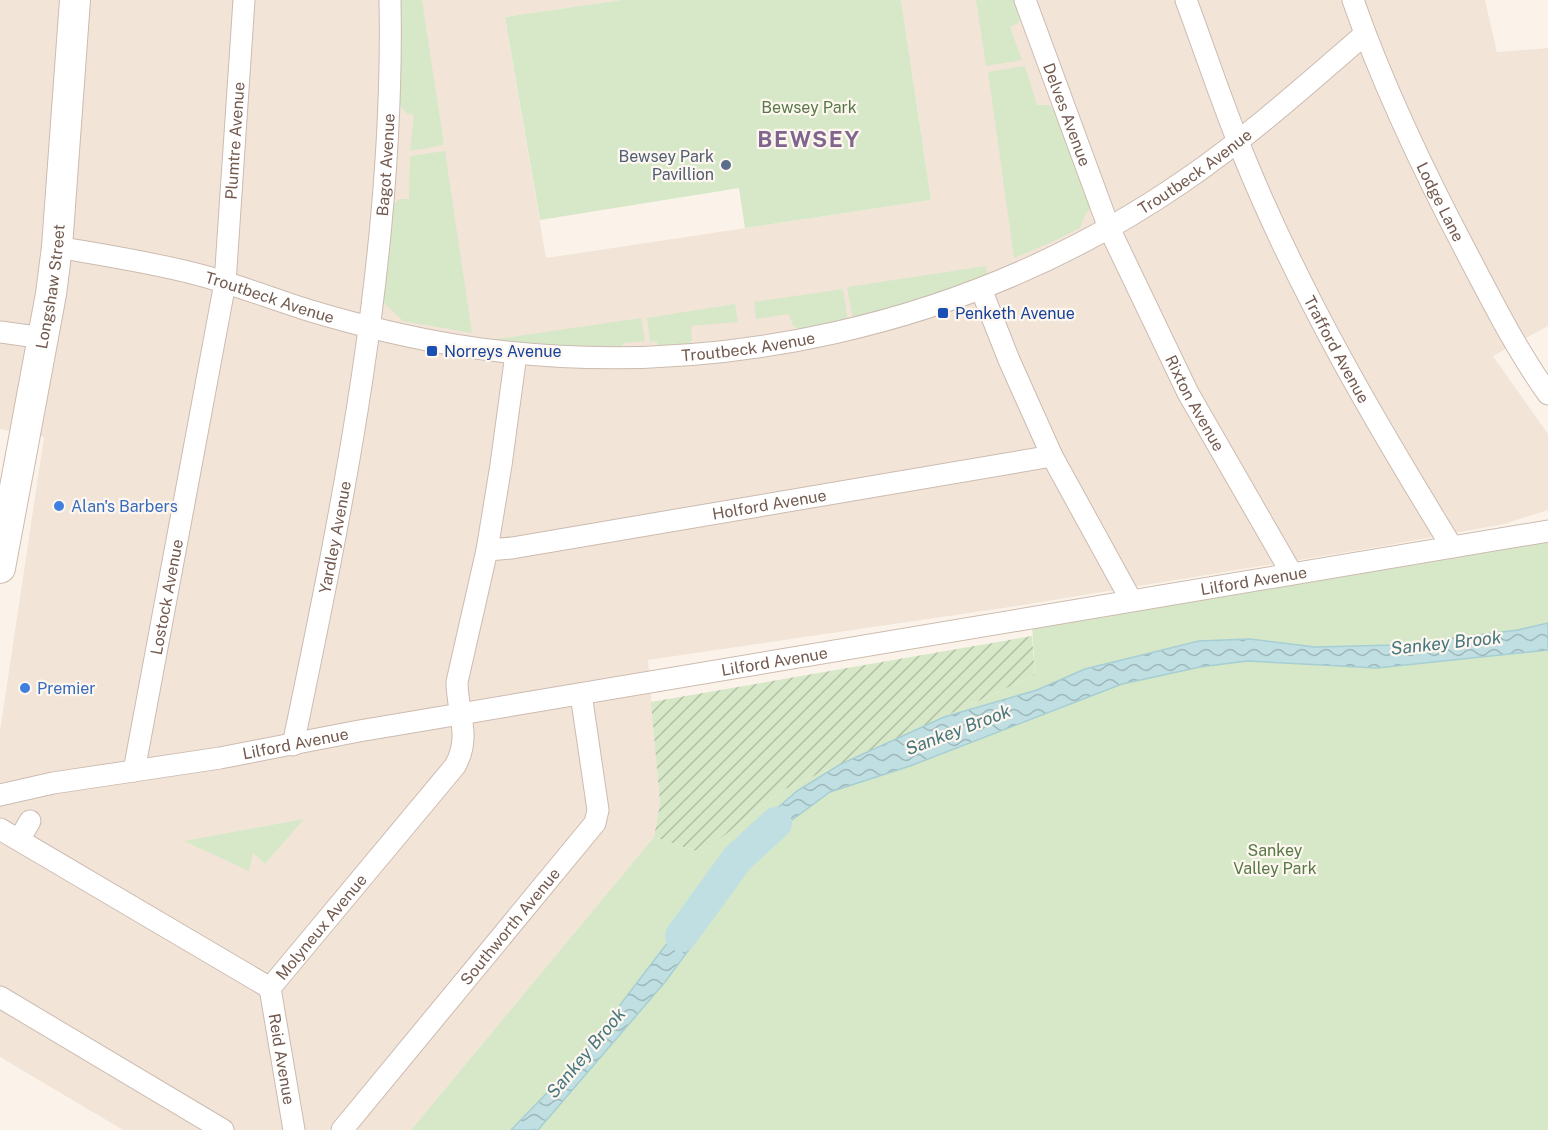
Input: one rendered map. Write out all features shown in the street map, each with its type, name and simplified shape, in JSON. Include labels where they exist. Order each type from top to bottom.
[{"type":"street","name":"Longshaw Street","points":[[0,568],[44,338],[57,246],[75,0]]},
{"type":"street","name":"Plumtre Avenue","points":[[225,283],[244,0]]},
{"type":"street","name":"Bagot Avenue","points":[[371,328],[381,227],[392,65],[390,0]]},
{"type":"street","name":"Delves Avenue","points":[[1025,0],[1109,228]]},
{"type":"street","name":"Trafford Avenue","points":[[1186,0],[1239,141],[1297,273],[1388,443],[1452,547]]},
{"type":"street","name":"Lodge Lane","points":[[1353,0],[1399,114],[1451,224],[1514,341],[1548,394]]},
{"type":"street","name":"Troutbeck Avenue","points":[[57,246],[166,267],[371,328],[453,345],[516,354],[603,358],[681,356],[753,349],[810,340],[916,311],[981,289],[1061,253],[1109,228],[1183,182],[1239,141],[1365,34]]},
{"type":"street","name":"Rixton Avenue","points":[[1109,228],[1188,393],[1292,574]]},
{"type":"street","name":"Lostock Avenue","points":[[134,771],[225,283]]},
{"type":"street","points":[[981,289],[1008,360],[1052,456],[1131,600]]},
{"type":"street","name":"Yardley Avenue","points":[[293,745],[335,540],[371,328]]},
{"type":"street","points":[[0,332],[44,338]]},
{"type":"street","points":[[461,714],[457,682],[487,550],[503,455],[516,354]]},
{"type":"street","name":"Holford Avenue","points":[[487,550],[512,548],[1052,456]]},
{"type":"street","name":"Lilford Avenue","points":[[0,795],[53,783],[293,745],[359,731],[1548,531]]},
{"type":"street","name":"Southworth Avenue","points":[[342,1130],[595,823],[598,810],[581,694]]},
{"type":"street","name":"Molyneux Avenue","points":[[0,829],[270,988],[456,766],[464,744],[461,714]]},
{"type":"street","points":[[19,840],[30,821]]},
{"type":"street","name":"Reid Avenue","points":[[270,988],[294,1130]]},
{"type":"street","points":[[0,997],[224,1130]]},
{"type":"shaded area","points":[[0,0],[621,0],[505,17],[546,258],[931,200],[901,0],[1485,0],[1497,52],[1548,48],[1548,326],[1493,356],[1548,434],[1548,510],[1504,524],[1384,546],[1017,606],[648,660],[660,803],[654,837],[411,1130],[123,1130],[0,1057],[0,731],[44,437],[0,429]]},
{"type":"green space","points":[[399,0],[422,0],[444,145],[410,151],[414,115],[406,113],[398,103]]},
{"type":"green space","name":"Bewsey Park","points":[[621,0],[901,0],[931,200],[745,228],[739,188],[540,220],[505,17]]},
{"type":"green space","points":[[976,0],[1019,0],[1021,18],[1017,24],[1010,27],[1022,60],[986,66]]},
{"type":"green space","points":[[1025,66],[1037,105],[1049,105],[1055,111],[1094,204],[1085,215],[1080,228],[1014,258],[988,72]]},
{"type":"green space","points":[[445,151],[472,333],[403,321],[380,299],[393,204],[400,199],[409,199],[410,156]]},
{"type":"green space","points":[[986,266],[987,276],[900,308],[853,320],[847,287]]},
{"type":"green space","points":[[843,289],[848,321],[801,330],[793,326],[789,314],[756,319],[754,302]]},
{"type":"green space","points":[[735,304],[738,322],[691,326],[692,340],[689,344],[658,348],[657,341],[650,342],[647,318]]},
{"type":"green space","points":[[641,318],[645,341],[623,343],[622,349],[556,348],[490,340]]},
{"type":"green space","name":"Sankey Valley Park","points":[[1548,540],[1548,1130],[411,1130],[654,837],[702,853],[781,791],[1035,675],[1032,625]]},
{"type":"green space","points":[[1032,636],[1035,675],[781,791],[702,853],[654,837],[660,803],[651,702]]},
{"type":"green space","points":[[304,819],[265,864],[253,853],[249,871],[184,841]]},
{"type":"water","name":"Sankey Brook","points":[[1548,623],[1548,650],[1377,668],[1247,661],[1200,667],[1122,684],[910,766],[830,792],[792,820],[760,853],[665,982],[538,1130],[511,1130],[575,1064],[665,946],[710,898],[773,812],[797,791],[839,765],[944,717],[1037,690],[1085,669],[1199,641],[1250,639],[1315,647],[1396,645],[1518,630]]},
{"type":"waterway","name":"Sankey Brook","points":[[681,936],[737,859],[776,823]]},
{"type":"place","name":"Bewsey Park Pavillion","points":[[726,165]]},
{"type":"place","name":"Penketh Avenue","points":[[943,313]]},
{"type":"place","name":"Norreys Avenue","points":[[432,351]]},
{"type":"place","name":"Alan's Barbers","points":[[59,506]]},
{"type":"place","name":"Premier","points":[[25,688]]},
{"type":"district","name":"BEWSEY","points":[[809,139]]}]
